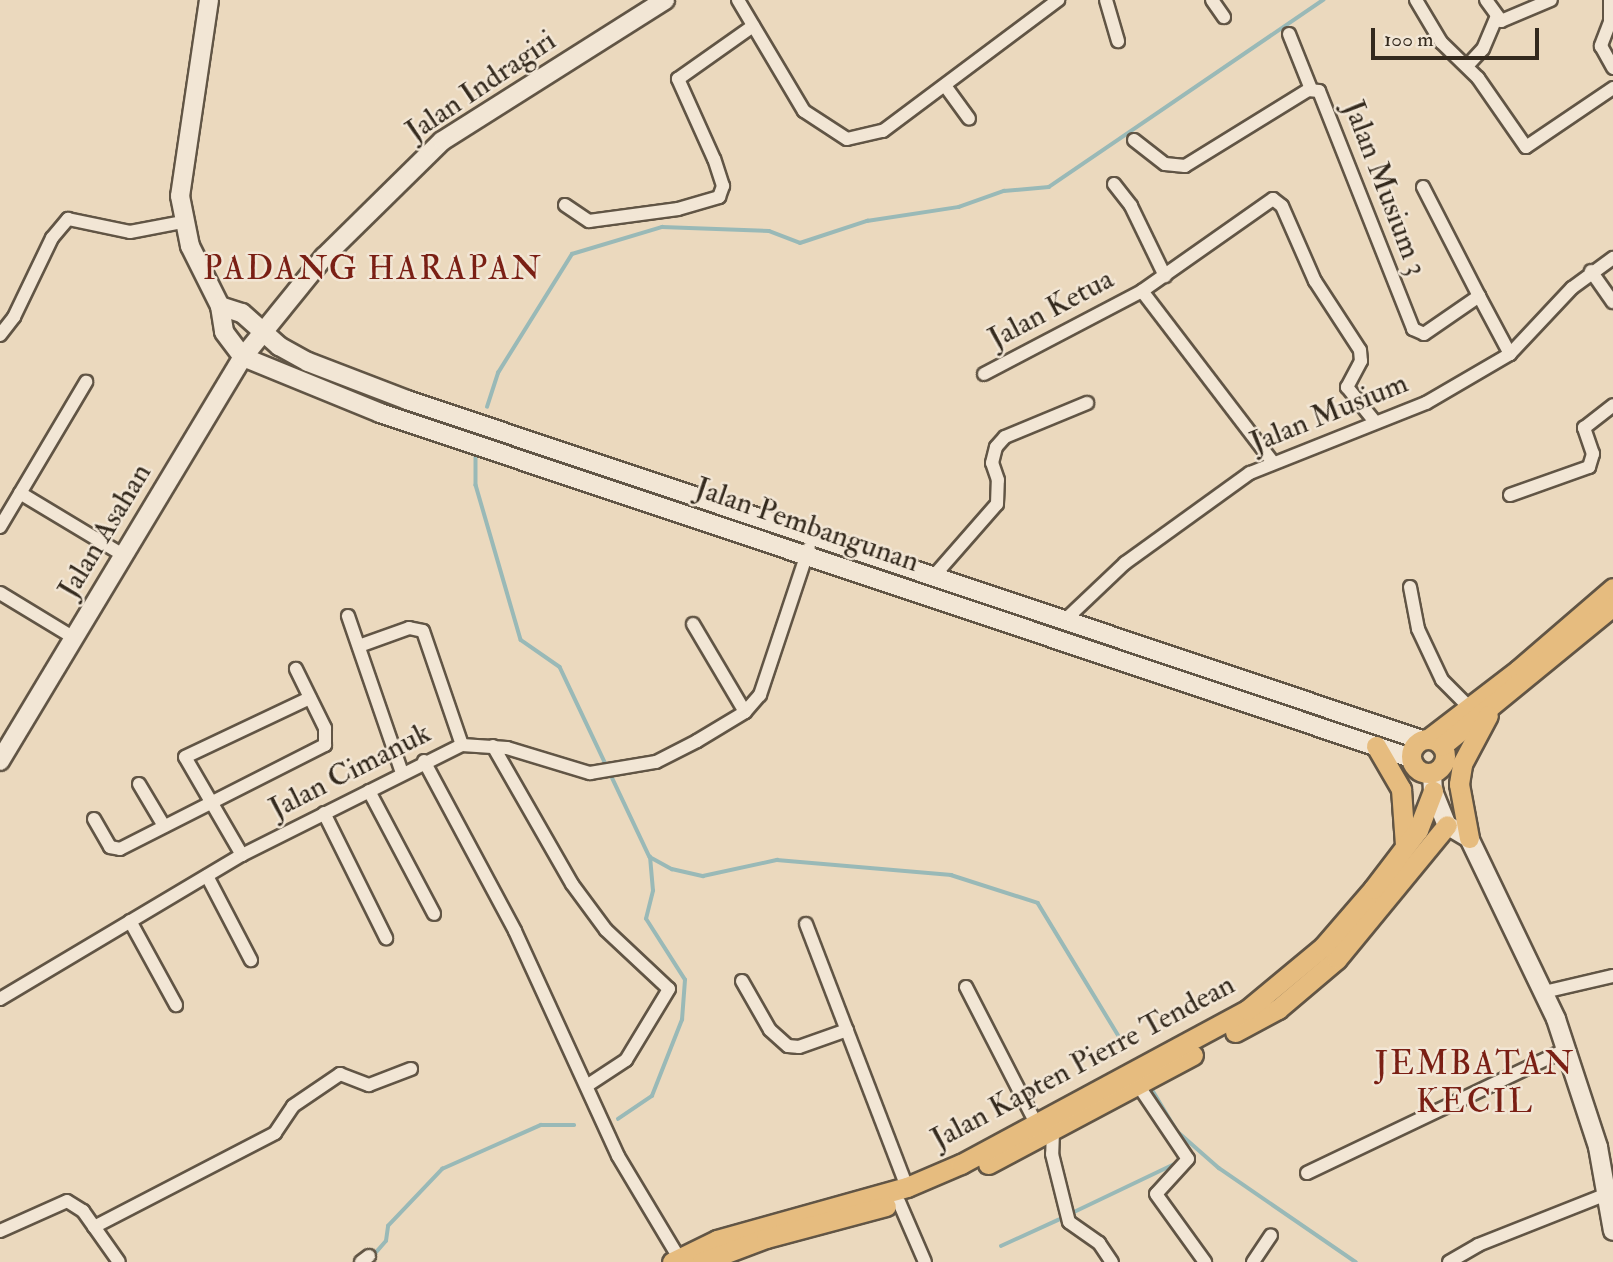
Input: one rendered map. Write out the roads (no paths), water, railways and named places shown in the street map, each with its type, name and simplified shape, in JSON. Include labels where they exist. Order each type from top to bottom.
[{"type":"main road","points":[[209,0],[185,140],[180,196],[183,222],[203,277],[220,306],[224,332],[243,357]]},
{"type":"main road","name":"Jalan Indragiri","points":[[261,332],[324,257],[433,149],[653,3]]},
{"type":"main road","name":"Jalan Pembangunan","points":[[220,306],[242,313],[261,332],[308,362],[559,461],[807,555],[1411,758]]},
{"type":"main road","name":"Jalan Asahan","points":[[0,761],[243,357],[261,332]]},
{"type":"main road","name":"Jalan Pembangunan","points":[[243,357],[380,412],[559,461],[813,537],[1431,742]]},
{"type":"main road","points":[[1469,838],[1447,825],[1432,782],[1417,769],[1411,758],[1468,706],[1518,670],[1613,588]]},
{"type":"main road","points":[[1431,742],[1492,708],[1613,606]]},
{"type":"main road","points":[[1051,637],[1065,620]]},
{"type":"main road","points":[[1492,708],[1462,764],[1459,784],[1469,838],[1544,992],[1567,1049],[1610,1192],[1613,1231]]},
{"type":"main road","name":"Jalan Kapten Pierre Tendean","points":[[676,1260],[751,1229],[958,1180],[1045,1131],[1269,994],[1322,947],[1418,830],[1432,782],[1444,764],[1431,742]]},
{"type":"main road","points":[[1376,746],[1401,789],[1405,845]]},
{"type":"main road","name":"Jalan Kapten Pierre Tendean","points":[[1045,1131],[1138,1085],[1297,995],[1337,958],[1447,825]]},
{"type":"main road","name":"Jalan Kapten Pierre Tendean","points":[[702,1262],[724,1257],[903,1194]]},
{"type":"street","points":[[738,0],[804,111],[847,139],[883,131],[946,87],[1058,0]]},
{"type":"street","points":[[1106,0],[1118,41]]},
{"type":"street","points":[[1212,0],[1224,17]]},
{"type":"street","points":[[1416,0],[1441,42],[1467,66],[1526,147],[1613,88]]},
{"type":"street","points":[[1486,0],[1496,18],[1507,21],[1550,0]]},
{"type":"street","points":[[1610,0],[1610,22],[1601,46],[1613,68]]},
{"type":"street","points":[[1467,66],[1483,49],[1496,18]]},
{"type":"street","points":[[565,205],[589,221],[678,209],[719,197],[723,186],[717,166],[678,79],[754,26]]},
{"type":"street","points":[[1289,34],[1311,89]]},
{"type":"street","points":[[946,87],[969,119]]},
{"type":"street","name":"Jalan Musium 3","points":[[1134,140],[1165,164],[1185,166],[1311,89],[1322,95],[1413,329],[1424,334],[1479,296]]},
{"type":"street","points":[[1114,184],[1131,206],[1165,276]]},
{"type":"street","points":[[1423,187],[1510,354]]},
{"type":"street","name":"Jalan Ketua","points":[[984,374],[1142,291],[1264,203],[1278,201],[1315,281],[1360,350],[1361,361],[1347,387],[1375,422]]},
{"type":"street","points":[[0,335],[14,317],[52,238],[68,219],[130,232],[183,222]]},
{"type":"street","name":"Jalan Musium","points":[[1065,620],[1125,563],[1184,516],[1272,461],[1426,402],[1510,354],[1591,271],[1613,258]]},
{"type":"street","points":[[1591,271],[1613,302]]},
{"type":"street","points":[[1142,291],[1272,461]]},
{"type":"street","points":[[0,527],[86,382]]},
{"type":"street","points":[[933,577],[997,503],[999,494],[992,463],[996,447],[1006,437],[1087,403]]},
{"type":"street","points":[[1510,495],[1589,467],[1594,454],[1584,428],[1613,405]]},
{"type":"street","points":[[20,493],[123,555]]},
{"type":"street","name":"Jalan Cimanuk","points":[[0,999],[242,856],[424,761],[462,745],[493,746],[590,773],[623,769],[668,756],[745,712],[760,695],[772,669],[813,537]]},
{"type":"street","points":[[1410,587],[1418,629],[1442,680],[1468,706]]},
{"type":"street","points":[[0,593],[74,638]]},
{"type":"street","points":[[348,616],[402,773]]},
{"type":"street","points":[[693,624],[745,712]]},
{"type":"street","points":[[359,646],[409,628],[422,631],[462,745]]},
{"type":"street","points":[[94,819],[116,849],[325,746],[328,736],[296,669]]},
{"type":"street","points":[[242,856],[184,761],[187,754],[310,698]]},
{"type":"street","points":[[493,746],[572,884],[606,930],[669,989],[626,1060],[588,1085]]},
{"type":"street","points":[[424,761],[588,1085],[618,1156],[676,1260]]},
{"type":"street","points":[[139,784],[164,826]]},
{"type":"street","points":[[369,791],[434,914]]},
{"type":"street","points":[[324,813],[386,938]]},
{"type":"street","points":[[206,876],[251,960]]},
{"type":"street","points":[[130,921],[176,1004]]},
{"type":"street","points":[[806,924],[847,1030],[925,1262]]},
{"type":"street","points":[[1544,992],[1613,976]]},
{"type":"street","points":[[742,981],[770,1030],[788,1046],[799,1047],[847,1030]]},
{"type":"street","points":[[966,987],[1045,1131],[1069,1222],[1099,1243],[1112,1262]]},
{"type":"street","points":[[1307,1173],[1567,1049]]},
{"type":"street","points":[[94,1227],[275,1132],[293,1106],[340,1074],[369,1085],[411,1069]]},
{"type":"street","points":[[1138,1085],[1188,1159],[1156,1194],[1205,1262]]},
{"type":"street","points":[[1449,1262],[1478,1245],[1610,1192]]},
{"type":"street","points":[[0,1231],[67,1201],[83,1211],[119,1262]]},
{"type":"street","points":[[1259,1260],[1271,1235]]},
{"type":"waterway","points":[[487,407],[498,373],[572,254],[662,227],[769,231],[800,243],[867,221],[959,207],[1004,191],[1049,187],[1323,0]]},
{"type":"waterway","points":[[476,453],[476,485],[521,640],[560,667],[650,857],[672,869],[703,876],[777,860],[951,875],[1038,903],[1122,1041]]},
{"type":"waterway","points":[[618,1119],[652,1096],[682,1020],[685,980],[646,919],[653,891],[650,857]]},
{"type":"waterway","points":[[1150,1086],[1177,1131],[1219,1168],[1356,1262]]},
{"type":"waterway","points":[[372,1257],[386,1241],[388,1226],[442,1169],[541,1125],[574,1125]]},
{"type":"waterway","points":[[1072,1213],[1179,1162]]},
{"type":"waterway","points":[[1001,1246],[1058,1220]]},
{"type":"district","name":"PADANG HARAPAN","points":[[373,269]]},
{"type":"district","name":"JEMBATAN KECIL","points":[[1475,1083]]}]
